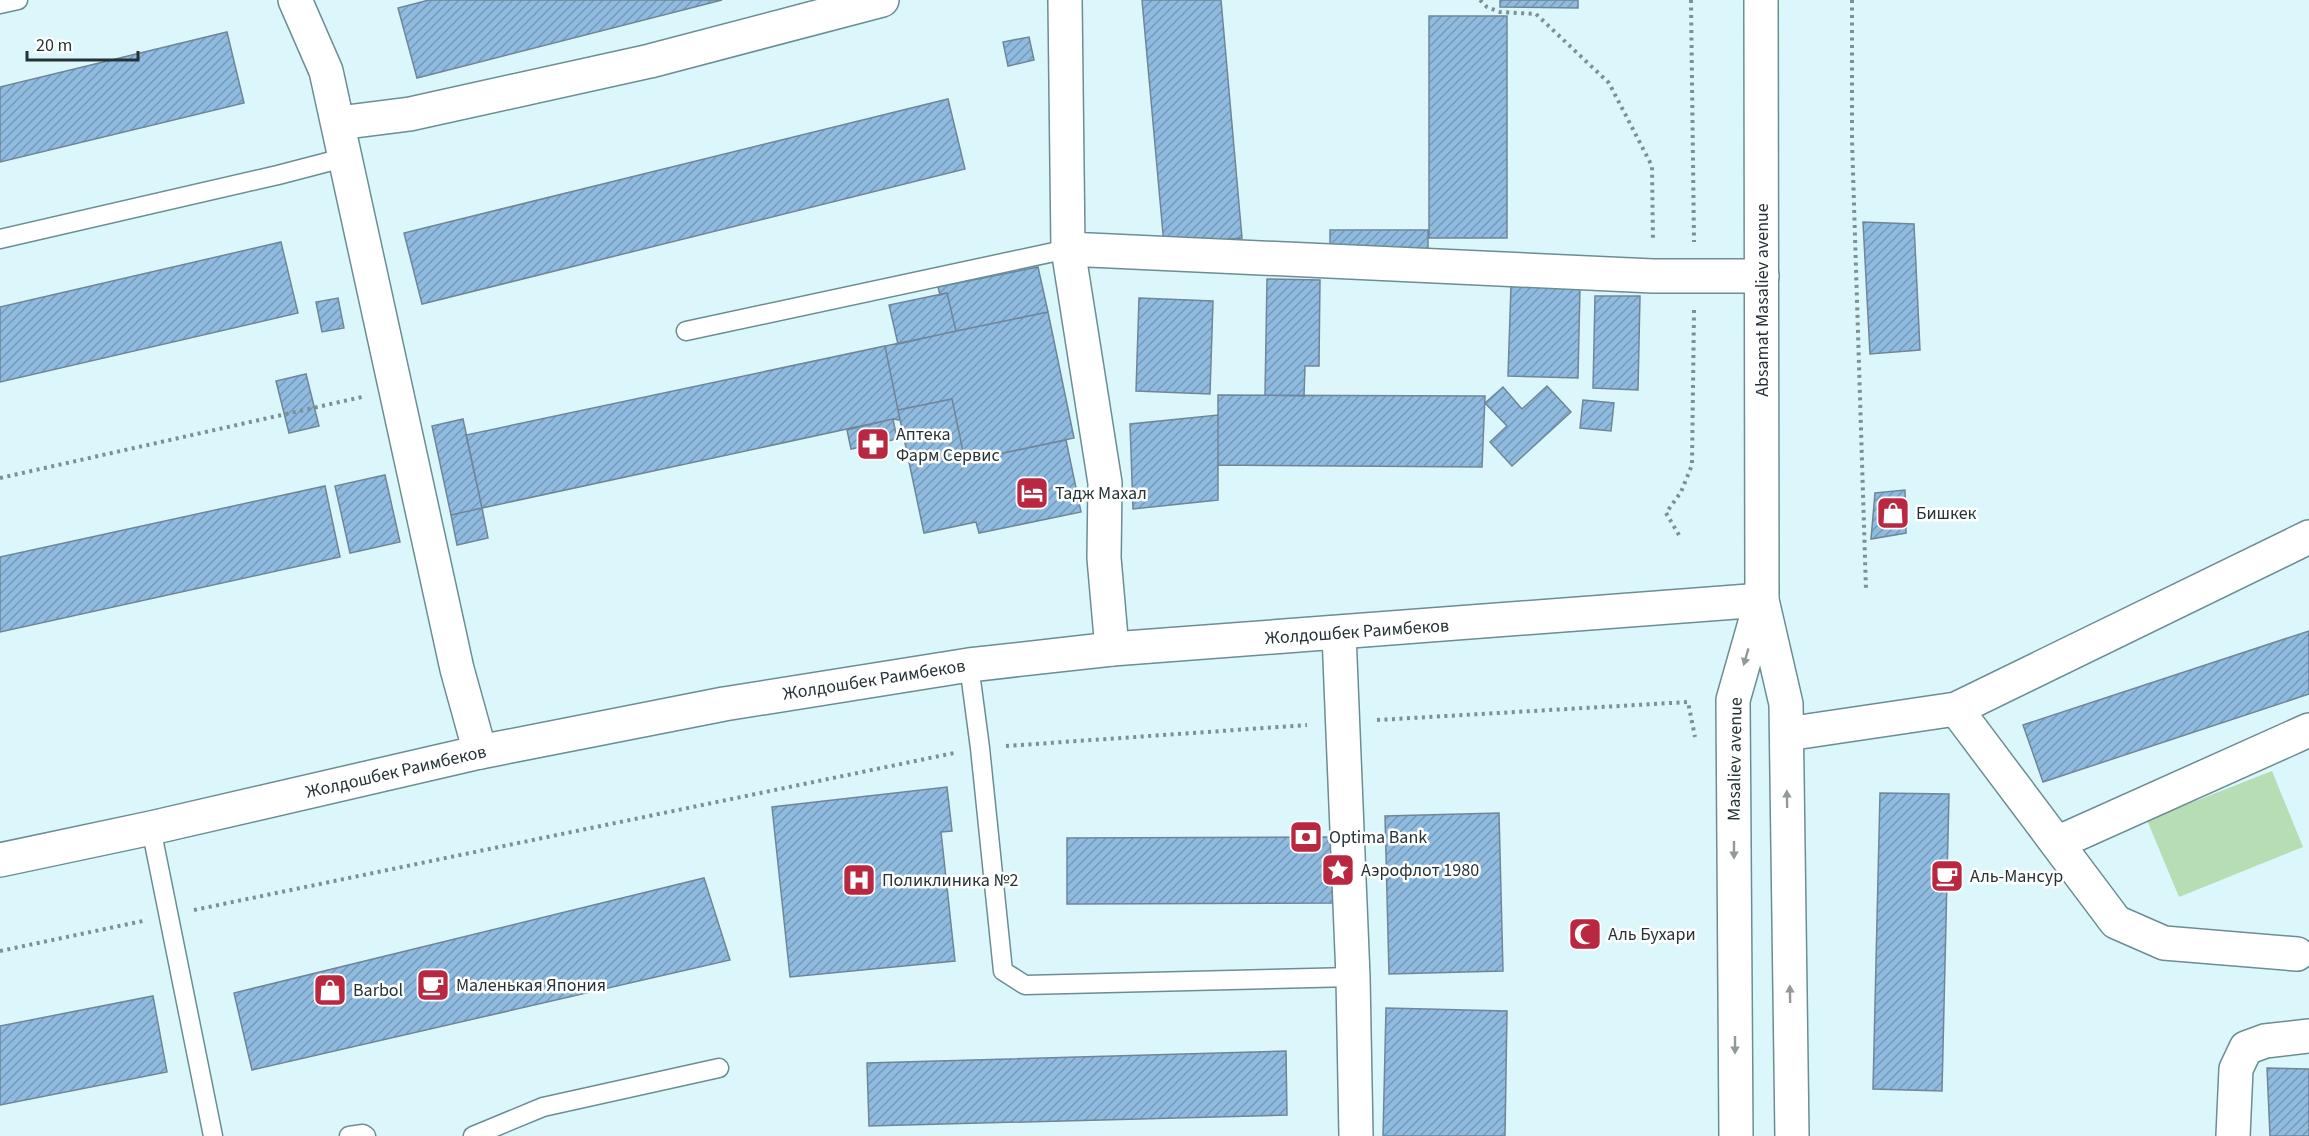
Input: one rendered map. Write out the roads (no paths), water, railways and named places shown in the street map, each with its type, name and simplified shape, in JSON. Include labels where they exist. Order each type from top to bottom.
[{"type":"street","points":[[295,0],[326,71],[339,123],[457,669],[480,752]]},
{"type":"street","points":[[339,123],[410,114],[650,61],[882,0]]},
{"type":"street","points":[[1065,0],[1068,249],[1104,483],[1104,558],[1112,650]]},
{"type":"street","name":"Absamat Masaliev avenue","points":[[1761,0],[1762,600]]},
{"type":"street","points":[[1068,249],[1653,276],[1762,276]]},
{"type":"street","points":[[1787,734],[1956,709],[2309,537]]},
{"type":"street","points":[[1762,600],[1786,704],[1792,1136]]},
{"type":"street","name":"Жолдошбек Раимбеков","points":[[0,860],[152,828],[480,752],[724,704],[969,665],[1112,650],[1762,600]]},
{"type":"street","name":"Masaliev avenue","points":[[1736,1136],[1733,700],[1762,600]]},
{"type":"street","points":[[1339,634],[1353,978],[1356,1136]]},
{"type":"street","points":[[1956,709],[2116,922],[2164,943],[2297,954]]},
{"type":"street","points":[[2057,843],[2309,730]]},
{"type":"street","points":[[2233,1136],[2236,1069],[2246,1048],[2265,1041],[2309,1036]]},
{"type":"lane","points":[[0,4],[18,0]]},
{"type":"lane","points":[[0,239],[278,175],[346,157]]},
{"type":"lane","points":[[686,331],[1068,249]]},
{"type":"lane","points":[[969,665],[1003,971],[1025,985],[1353,978]]},
{"type":"lane","points":[[152,828],[213,1136]]},
{"type":"lane","points":[[473,1136],[543,1107],[719,1068]]},
{"type":"lane","points":[[349,1136],[363,1134],[366,1136]]},
{"type":"place","name":"Аптека Фарм Сервис","points":[[873,444]]},
{"type":"place","name":"Тадж Махал","points":[[1032,493]]},
{"type":"place","name":"Бишкек","points":[[1893,513]]},
{"type":"place","name":"Optima Bank","points":[[1306,837]]},
{"type":"place","name":"Аэрофлот 1980","points":[[1338,870]]},
{"type":"place","name":"Аль-Мансур","points":[[1947,876]]},
{"type":"place","name":"Поликлиника №2","points":[[859,880]]},
{"type":"place","name":"Аль Бухари","points":[[1585,934]]},
{"type":"place","name":"Маленькая Япония","points":[[433,985]]},
{"type":"place","name":"Barbol","points":[[330,990]]}]
